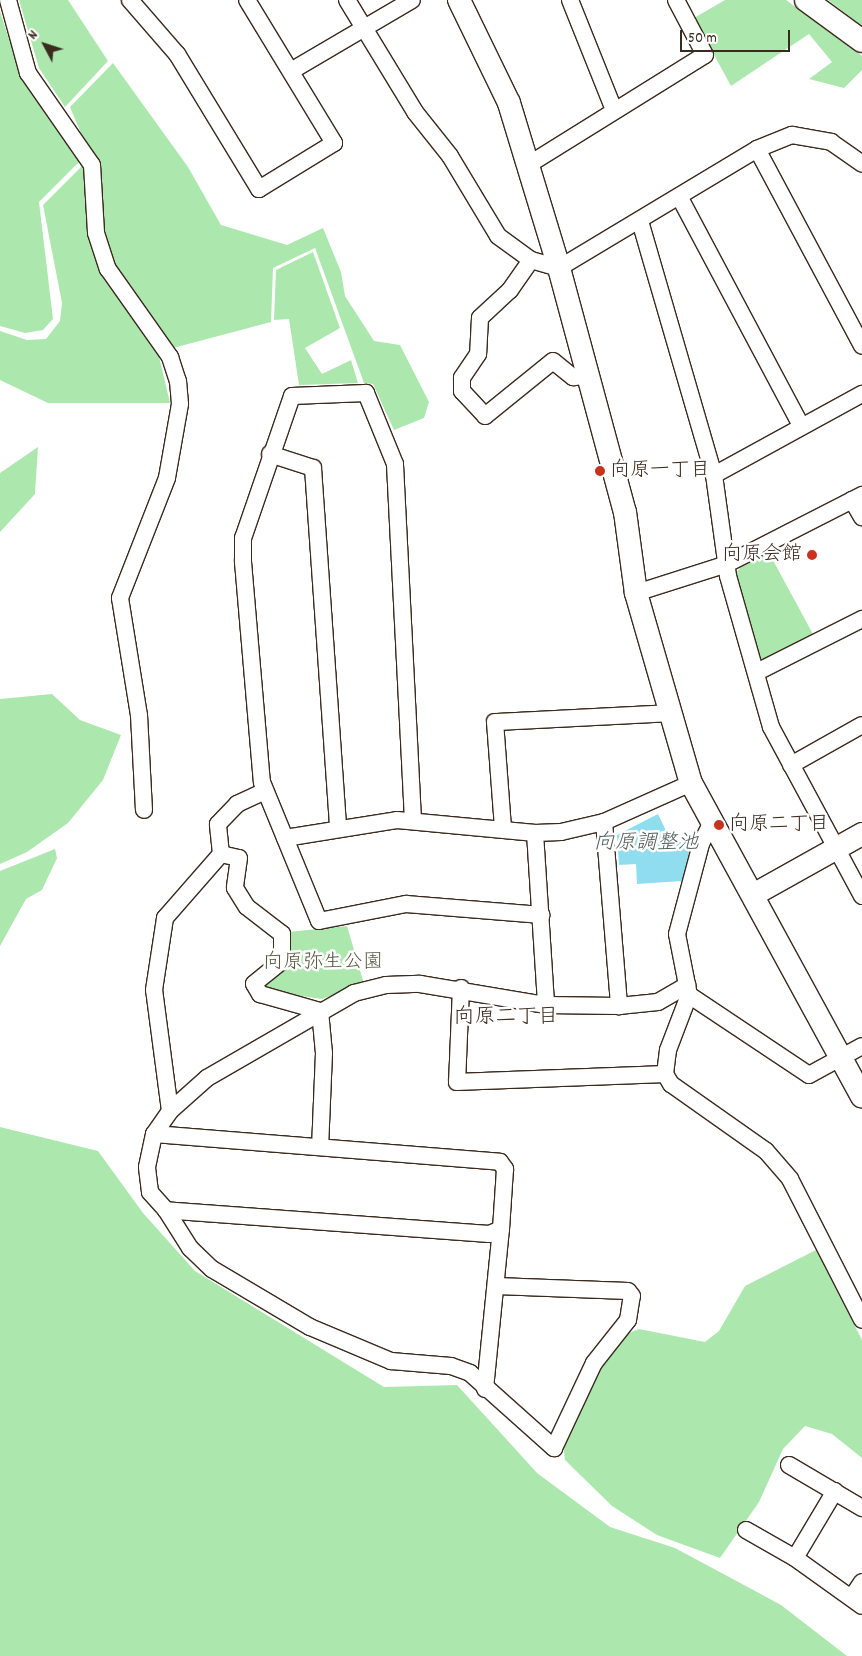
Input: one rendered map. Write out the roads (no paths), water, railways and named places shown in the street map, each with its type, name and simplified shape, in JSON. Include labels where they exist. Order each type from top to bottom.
[{"type":"street","points":[[8,0],[28,73],[92,165],[96,234],[108,269],[170,357],[178,381],[180,404],[167,478],[120,598],[139,715],[144,810]]},
{"type":"street","points":[[130,0],[177,54],[260,188],[334,143],[247,0]]},
{"type":"street","points":[[347,0],[498,236],[531,260],[559,268],[680,198],[757,150],[792,135],[812,135],[831,142],[862,164]]},
{"type":"street","points":[[291,71],[412,0]]},
{"type":"street","points":[[459,0],[493,62],[528,165],[559,268],[586,376],[625,512],[636,593],[691,783],[862,1096]]},
{"type":"street","points":[[570,0],[614,110]]},
{"type":"street","points":[[528,165],[704,55],[676,0]]},
{"type":"street","points":[[806,0],[862,41]]},
{"type":"street","points":[[757,150],[862,346]]},
{"type":"street","points":[[680,198],[801,426]]},
{"type":"street","points":[[640,221],[714,475],[727,564],[771,727],[862,896]]},
{"type":"street","points":[[531,260],[510,290],[480,318],[478,354],[462,378],[462,391],[485,416],[553,362],[573,377],[586,376]]},
{"type":"street","points":[[412,820],[395,464],[378,417],[366,392],[292,396],[270,454],[243,538],[265,791],[319,921],[406,904],[542,915]]},
{"type":"street","points":[[714,475],[862,394]]},
{"type":"street","points":[[270,454],[314,468],[338,828]]},
{"type":"street","points":[[636,593],[727,564],[857,498],[862,517]]},
{"type":"street","points":[[757,672],[862,619]]},
{"type":"street","points":[[503,828],[495,722],[670,713]]},
{"type":"street","points":[[791,765],[862,725]]},
{"type":"street","points":[[285,838],[338,828],[412,820],[503,828],[535,834],[604,822],[691,783]]},
{"type":"street","points":[[170,1112],[154,968],[165,918],[221,854],[218,824],[237,804],[265,791]]},
{"type":"street","points":[[604,822],[619,1006]]},
{"type":"street","points":[[712,822],[701,844],[677,934],[688,990],[668,1050],[665,1074],[671,1084],[766,1151],[790,1179],[862,1320]]},
{"type":"street","points":[[535,834],[542,915],[546,1004]]},
{"type":"street","points":[[753,895],[862,834]]},
{"type":"street","points":[[221,854],[239,858],[235,888],[247,908],[282,934],[282,961],[254,984],[260,994],[320,1011]]},
{"type":"street","points":[[496,1286],[628,1291],[632,1296],[628,1320],[594,1363],[554,1448],[485,1389],[470,1373],[451,1366],[391,1361],[310,1327],[212,1269],[190,1248],[166,1210],[150,1192],[147,1167],[154,1134],[170,1112],[207,1078],[354,993],[386,985],[461,988],[546,1004],[619,1006],[658,1002],[688,990]]},
{"type":"street","points":[[461,988],[457,1082],[665,1074]]},
{"type":"street","points":[[688,990],[809,1075],[862,1046]]},
{"type":"street","points":[[320,1011],[324,1053],[320,1147]]},
{"type":"street","points":[[154,1134],[500,1162],[505,1169],[496,1286],[485,1389]]},
{"type":"street","points":[[166,1210],[489,1234],[501,1229]]},
{"type":"street","points":[[789,1465],[862,1508]]},
{"type":"street","points":[[795,1558],[835,1491]]},
{"type":"street","points":[[746,1530],[795,1558],[857,1601],[862,1582]]},
{"type":"water","name":"向原調整池","points":[[658,814],[670,839],[691,845],[682,881],[637,884],[636,864],[619,865],[617,835]]},
{"type":"place","name":"向原一丁目","points":[[600,471]]},
{"type":"place","name":"向原会館","points":[[812,555]]},
{"type":"place","name":"向原二丁目","points":[[719,825]]},
{"type":"district","name":"向原二丁目","points":[[506,1018]]},
{"type":"park label","name":"向原弥生公園","points":[[323,963]]}]
